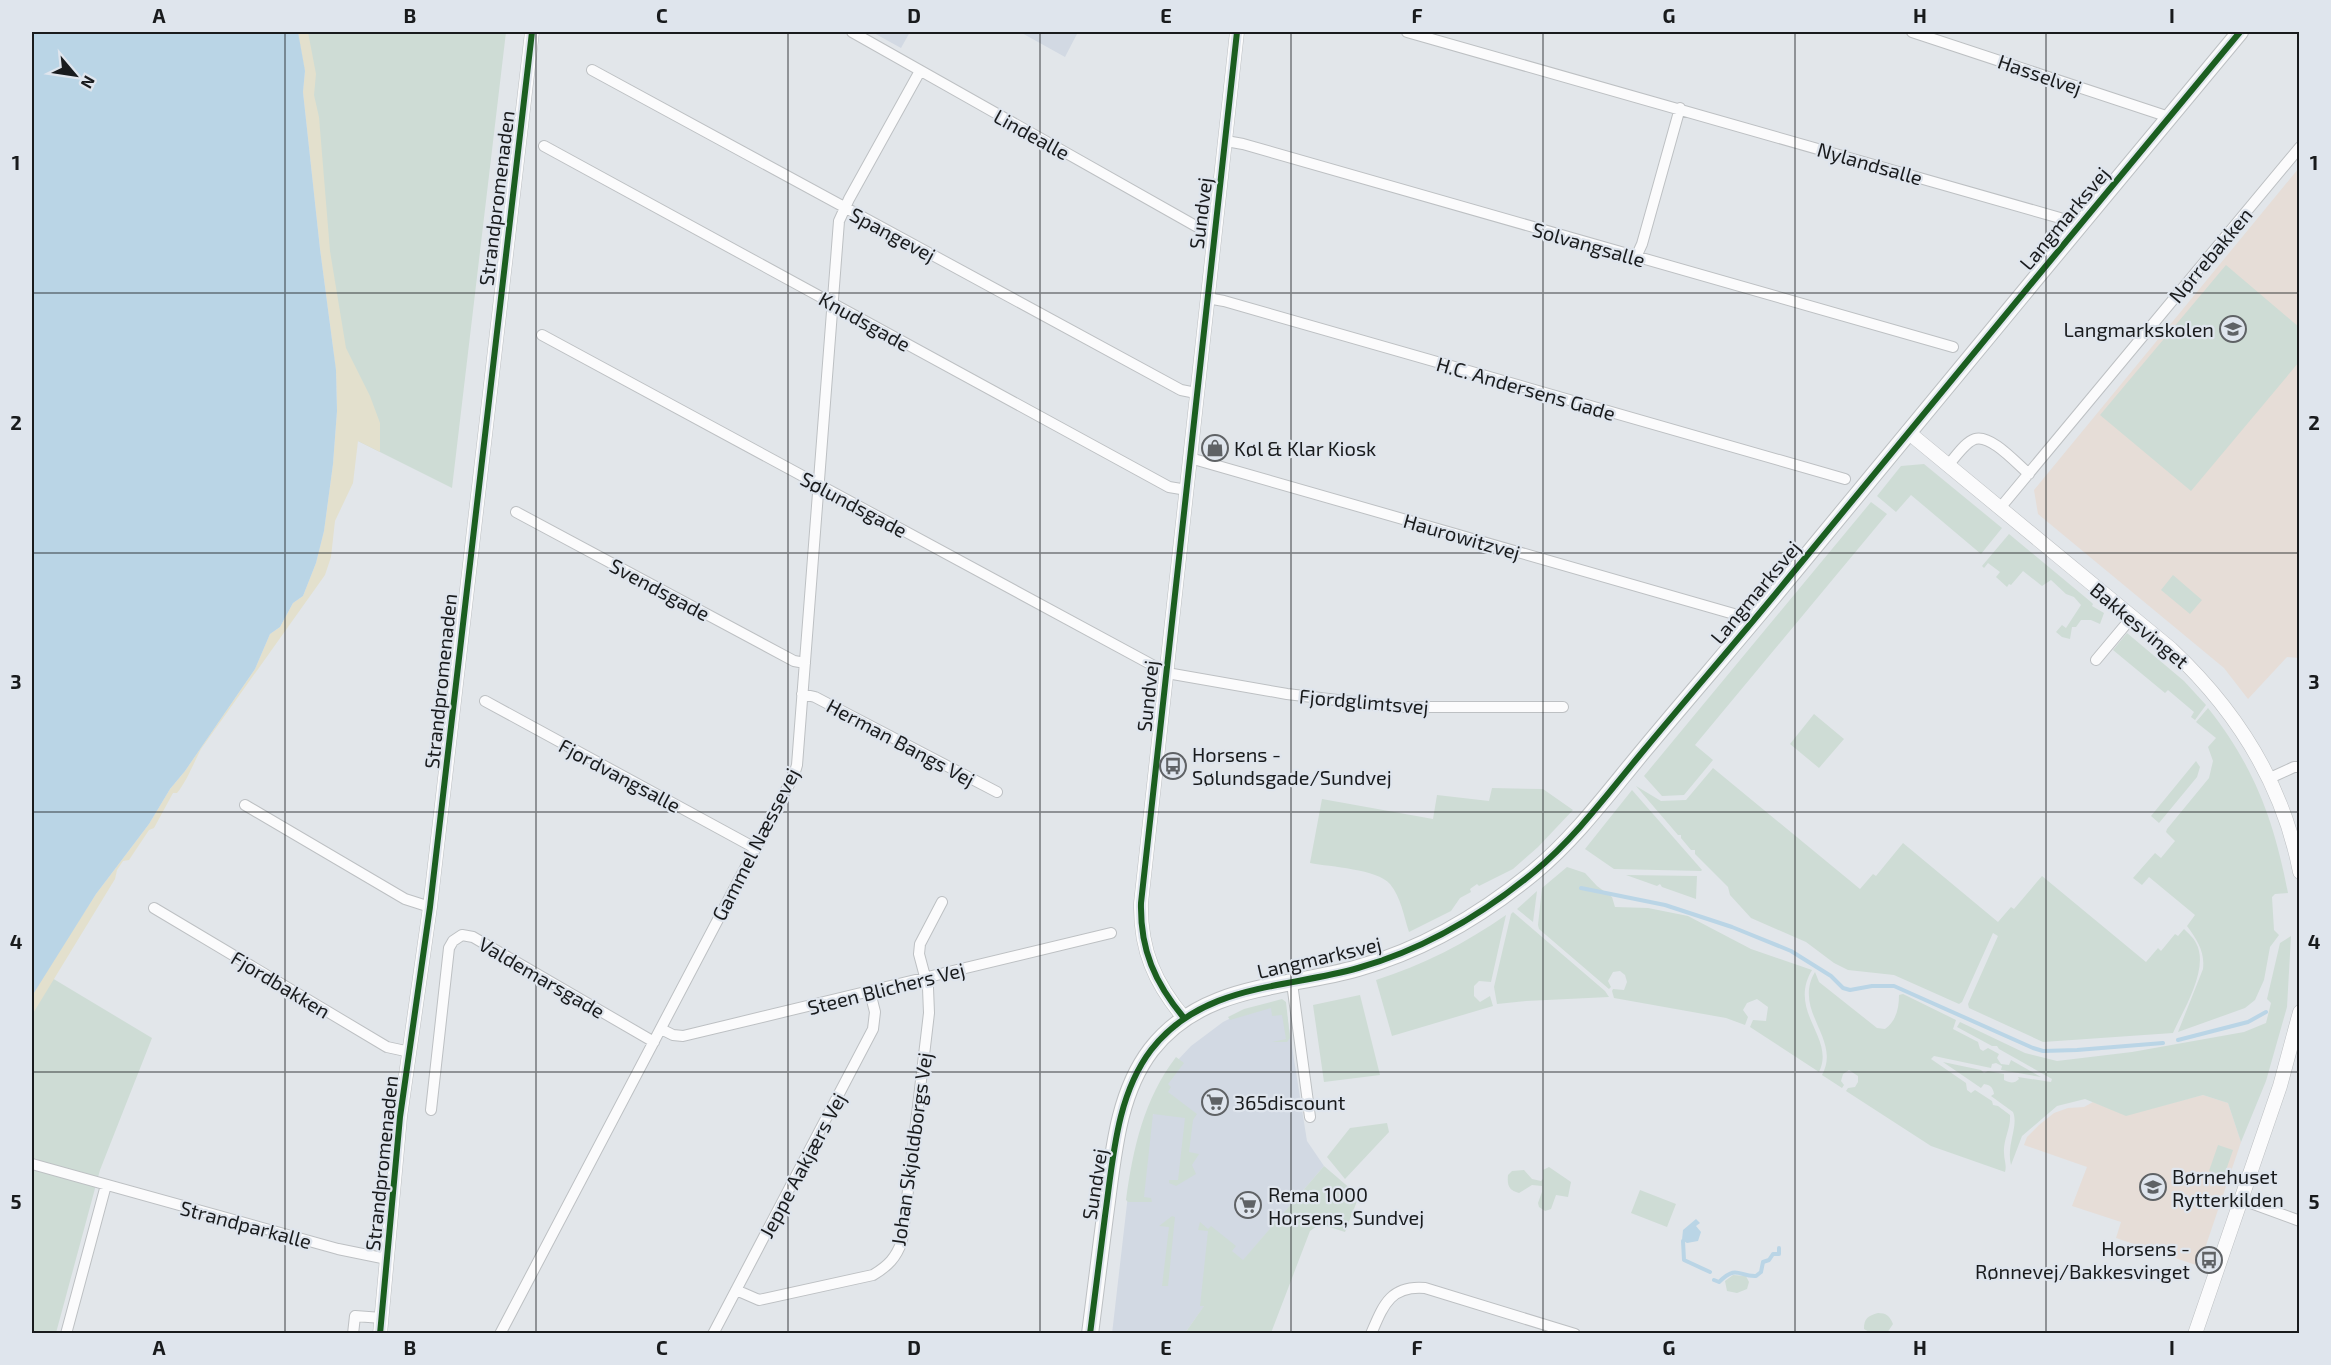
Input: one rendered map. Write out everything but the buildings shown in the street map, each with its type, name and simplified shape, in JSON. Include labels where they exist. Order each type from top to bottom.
[{"type":"main road","name":"Langmarksvej","points":[[1184,1018],[1211,1003],[1244,991],[1360,968],[1409,951],[1504,896],[1568,841],[2240,32]]},
{"type":"main road","name":"Sundvej","points":[[1090,1334],[1109,1184],[1125,1100],[1138,1070],[1150,1051],[1184,1018]]},
{"type":"street","name":"Strandpromenaden","points":[[380,1334],[400,1117],[430,908],[532,32]]},
{"type":"street","name":"Lindealle","points":[[852,32],[1201,230],[1215,232]]},
{"type":"street","name":"Sundvej","points":[[1184,1018],[1168,999],[1151,968],[1143,944],[1141,920],[1196,393],[1237,32]]},
{"type":"street","name":"Nylandsalle","points":[[1407,32],[2060,218]]},
{"type":"street","name":"Hasselvej","points":[[1912,32],[2169,117]]},
{"type":"street","name":"Spangevej","points":[[592,70],[1181,390],[1196,393]]},
{"type":"street","name":"Gammel Næssevej","points":[[500,1334],[794,776],[797,765],[839,221],[844,208],[921,71]]},
{"type":"street","points":[[1636,257],[1642,244],[1680,108]]},
{"type":"street","name":"Solvangsalle","points":[[1226,141],[1953,347]]},
{"type":"street","name":"Knudsgade","points":[[544,146],[1169,487],[1187,490]]},
{"type":"street","name":"Nørrebakken","points":[[2000,508],[2300,147]]},
{"type":"street","name":"H.C. Andersens Gade","points":[[1207,298],[1845,479]]},
{"type":"street","name":"Sølundsgade","points":[[542,335],[1167,673]]},
{"type":"street","name":"Bakkesvinget","points":[[1908,432],[2178,655],[2221,700],[2249,741],[2270,778],[2295,849],[2300,872]]},
{"type":"street","points":[[1948,465],[1968,443],[1974,439],[1980,439],[1993,442],[2029,474]]},
{"type":"street","name":"Haurowitzvej","points":[[1190,458],[1734,614]]},
{"type":"street","name":"Svendsgade","points":[[516,512],[794,661],[805,663]]},
{"type":"street","points":[[2096,660],[2132,617]]},
{"type":"street","name":"Fjordglimtsvej","points":[[1167,673],[1287,694],[1396,708],[1563,707]]},
{"type":"street","name":"Herman Bangs Vej","points":[[802,694],[815,697],[998,792]]},
{"type":"street","name":"Fjordvangsalle","points":[[485,702],[755,848]]},
{"type":"street","points":[[2270,778],[2294,767],[2300,767]]},
{"type":"street","points":[[244,805],[405,899],[430,908]]},
{"type":"street","points":[[925,978],[919,954],[920,944],[942,902]]},
{"type":"street","name":"Fjordbakken","points":[[154,908],[387,1047],[410,1052]]},
{"type":"street","name":"Steen Blichers Vej","points":[[661,1029],[673,1035],[683,1036],[1111,933]]},
{"type":"street","name":"Valdemarsgade","points":[[432,1110],[449,948],[453,941],[462,935],[473,937],[654,1042]]},
{"type":"street","name":"Johan Skjoldborgs Vej","points":[[736,1290],[751,1298],[766,1299],[873,1275],[894,1259],[902,1241],[928,1021],[929,996],[925,978]]},
{"type":"street","name":"Langmarksvej","points":[[1292,983],[1310,1117]]},
{"type":"street","name":"Jeppe Aakjærs Vej","points":[[713,1334],[873,1029],[875,1012],[870,992]]},
{"type":"street","points":[[2195,1334],[2280,1086],[2300,1012]]},
{"type":"street","name":"Strandparkalle","points":[[32,1164],[338,1249],[387,1259]]},
{"type":"street","points":[[66,1334],[106,1185]]},
{"type":"street","points":[[2240,1199],[2300,1221]]},
{"type":"street","points":[[1371,1334],[1385,1303],[1393,1295],[1403,1290],[1425,1288],[1567,1332]]},
{"type":"street","points":[[353,1334],[355,1316],[382,1318]]},
{"type":"shaded area","points":[[298,32],[506,32],[452,488],[358,441],[336,370],[305,71]]},
{"type":"shaded area","points":[[872,32],[910,32],[901,48]]},
{"type":"shaded area","points":[[1020,32],[1078,32],[1065,57]]},
{"type":"shaded area","name":"Langmarkskolen","points":[[2299,168],[2299,658],[2287,657],[2248,699],[2224,668],[2038,514],[2034,490]]},
{"type":"shaded area","points":[[2226,265],[2299,327],[2299,362],[2191,491],[2100,415]]},
{"type":"shaded area","points":[[1924,464],[2002,528],[1981,554],[1911,495],[1896,512],[1877,496],[1901,466]]},
{"type":"shaded area","points":[[1871,502],[1887,514],[1695,745],[1713,760],[1684,795],[1662,796],[1644,776]]},
{"type":"shaded area","points":[[2009,534],[2091,602],[2092,606],[2104,613],[2100,624],[2091,620],[2081,620],[2076,627],[2072,627],[2070,639],[2062,637],[2056,632],[2062,625],[2066,628],[2081,605],[2074,597],[2066,594],[2051,580],[2042,586],[2023,571],[2007,587],[1996,577],[2000,572],[1988,563],[1984,568],[1982,566]]},
{"type":"shaded area","points":[[2173,575],[2202,600],[2190,614],[2161,590]]},
{"type":"shaded area","points":[[2127,633],[2184,681],[2206,705],[2195,720],[2191,717],[2194,712],[2168,690],[2165,693],[2113,650]]},
{"type":"shaded area","points":[[2208,708],[2238,751],[2260,795],[2276,841],[2288,893],[2275,894],[2272,897],[2274,930],[2279,935],[2270,947],[2264,980],[2255,1000],[2245,1008],[2178,1032],[2203,969],[2201,951],[2187,926],[2195,915],[2149,877],[2142,885],[2133,878],[2155,853],[2161,858],[2175,841],[2166,832],[2167,829],[2209,778],[2213,761],[2208,747],[2216,738],[2196,722]]},
{"type":"shaded area","points":[[1814,714],[1844,739],[1819,768],[1790,744]]},
{"type":"shaded area","points":[[2196,761],[2200,767],[2197,777],[2159,823],[2151,816]]},
{"type":"shaded area","points":[[1713,768],[1860,889],[1873,874],[1876,876],[1903,843],[1998,922],[2011,907],[2014,909],[2042,876],[2146,962],[2158,948],[2161,951],[2175,934],[2178,936],[2184,929],[2196,943],[2200,964],[2194,989],[2173,1033],[2043,1042],[1969,1008],[1968,1004],[1998,936],[1993,933],[1962,1002],[1959,1004],[1894,975],[1848,970],[1834,963],[1806,942],[1751,918],[1730,895],[1728,887],[1695,854],[1695,850],[1691,850],[1681,835],[1678,835],[1636,786],[1661,801],[1686,800]]},
{"type":"shaded area","points":[[1492,788],[1543,789],[1573,810],[1538,847],[1513,869],[1479,886],[1477,884],[1470,889],[1471,892],[1460,898],[1451,911],[1409,932],[1397,895],[1384,879],[1365,872],[1310,863],[1322,799],[1433,819],[1437,795],[1489,801]]},
{"type":"shaded area","points":[[1632,790],[1701,871],[1614,869],[1585,849]]},
{"type":"shaded area","points":[[1567,867],[1585,873],[1612,897],[1615,907],[1648,908],[1688,916],[1751,949],[1812,970],[1806,985],[1805,999],[1822,1048],[1823,1060],[1819,1072],[1750,1027],[1753,1020],[1766,1021],[1768,1007],[1757,999],[1747,1003],[1743,1010],[1748,1017],[1745,1025],[1726,1018],[1614,998],[1613,989],[1624,990],[1627,982],[1625,975],[1620,971],[1613,972],[1608,981],[1611,987],[1609,989],[1539,929],[1542,888]]},
{"type":"shaded area","points":[[1626,875],[1697,876],[1696,899],[1662,887],[1660,884],[1657,886]]},
{"type":"shaded area","points":[[1537,891],[1533,922],[1517,909]]},
{"type":"shaded area","points":[[1513,912],[1605,991],[1609,997],[1497,1004],[1494,987]]},
{"type":"shaded area","points":[[1506,915],[1491,982],[1479,981],[1474,986],[1474,996],[1480,1002],[1490,996],[1493,1006],[1392,1036],[1376,980],[1444,952]]},
{"type":"shaded area","points":[[2291,936],[2287,1007],[2266,1081],[2241,1142],[2228,1103],[2203,1095],[2126,1116],[2085,1099],[2057,1106],[2022,1136],[2011,1165],[2010,1150],[2015,1123],[2013,1112],[1991,1096],[1994,1094],[1990,1086],[1984,1084],[1981,1088],[1943,1062],[1981,1070],[1984,1073],[1988,1071],[2004,1074],[2004,1080],[2010,1082],[2017,1081],[2018,1077],[2051,1082],[2052,1079],[1997,1046],[1992,1046],[1957,1027],[1960,1022],[2025,1053],[2057,1061],[2132,1052],[2244,1032],[2266,1023],[2271,1003],[2267,999],[2280,943]]},
{"type":"shaded area","points":[[1815,972],[1819,982],[1877,1028],[1885,1029],[1892,1022],[1897,1010],[1899,995],[1903,994],[1956,1020],[1953,1029],[1978,1042],[1983,1051],[1988,1048],[1999,1054],[1997,1058],[2001,1064],[2009,1065],[2011,1060],[2041,1077],[2001,1070],[2002,1066],[1996,1063],[1992,1064],[1991,1068],[1934,1056],[1931,1059],[1966,1083],[1967,1090],[1971,1093],[1975,1090],[2010,1115],[2004,1148],[2005,1172],[1931,1146],[1846,1091],[1848,1088],[1855,1087],[1858,1082],[1858,1076],[1849,1070],[1843,1074],[1842,1088],[1822,1075],[1826,1062],[1826,1049],[1809,999],[1810,986]]},
{"type":"shaded area","points":[[52,978],[152,1038],[100,1170],[56,1333],[32,1334],[32,1015]]},
{"type":"shaded area","points":[[1360,995],[1380,1075],[1324,1082],[1313,1005]]},
{"type":"shaded area","points":[[1282,999],[1286,1002],[1290,1038],[1287,1042],[1272,1042],[1286,1039],[1282,1015],[1272,1016],[1271,1008],[1230,1020],[1228,1017],[1244,1009]]},
{"type":"shaded area","points":[[1277,1003],[1286,1009],[1307,1141],[1324,1166],[1205,1305],[1185,1333],[1112,1334],[1128,1195],[1135,1156],[1176,1062],[1191,1046],[1223,1022]]},
{"type":"shaded area","points":[[1176,1057],[1184,1063],[1168,1084],[1171,1087],[1168,1092],[1197,1114],[1193,1120],[1189,1152],[1199,1154],[1192,1165],[1196,1174],[1176,1186],[1169,1183],[1169,1180],[1178,1180],[1185,1118],[1153,1114],[1144,1197],[1151,1198],[1152,1202],[1128,1202],[1126,1200],[1136,1143],[1148,1107]]},
{"type":"shaded area","name":"Børnehuset Rytterkilden","points":[[2203,1095],[2228,1103],[2241,1142],[2199,1266],[2116,1238],[2121,1222],[2072,1206],[2087,1167],[2024,1145],[2027,1137],[2039,1125],[2054,1113],[2068,1108],[2084,1107],[2093,1102],[2126,1115]]},
{"type":"shaded area","points":[[1387,1123],[1389,1132],[1345,1179],[1327,1157],[1350,1128]]},
{"type":"shaded area","points":[[2218,1145],[2233,1150],[2224,1176],[2209,1171]]},
{"type":"shaded area","points":[[1324,1166],[1359,1196],[1345,1232],[1320,1224],[1310,1231],[1271,1333],[1185,1333],[1204,1306],[1200,1306],[1208,1231],[1198,1230],[1200,1222],[1208,1229],[1211,1226],[1236,1246],[1232,1251],[1243,1260]]},
{"type":"shaded area","points":[[1549,1167],[1571,1182],[1568,1197],[1556,1195],[1551,1209],[1545,1211],[1539,1207],[1542,1186],[1532,1185],[1519,1193],[1509,1187],[1508,1175],[1512,1171],[1524,1170],[1532,1179],[1541,1181],[1543,1170]]},
{"type":"shaded area","points":[[1640,1190],[1676,1204],[1667,1227],[1631,1213]]},
{"type":"shaded area","points":[[1172,1216],[1175,1217],[1168,1286],[1162,1286],[1169,1227],[1159,1226]]},
{"type":"shaded area","points":[[1733,1275],[1746,1276],[1749,1282],[1747,1289],[1737,1293],[1727,1291],[1725,1281]]},
{"type":"shaded area","points":[[1878,1313],[1887,1316],[1892,1321],[1893,1324],[1887,1333],[1871,1333],[1864,1329],[1867,1318]]},
{"type":"sand","points":[[298,32],[308,32],[316,74],[314,95],[319,117],[330,251],[346,348],[370,396],[380,423],[380,452],[358,441],[353,483],[335,521],[331,557],[325,575],[201,749],[184,783],[177,793],[173,793],[154,828],[149,830],[129,860],[123,861],[117,870],[115,879],[32,1015],[32,996],[43,976],[96,894],[149,824],[170,789],[185,771],[255,669],[270,634],[280,627],[293,603],[303,596],[316,563],[324,531],[333,464],[337,411],[336,370],[303,92],[305,71]]},
{"type":"water","points":[[32,32],[298,32],[305,71],[303,92],[336,370],[337,411],[324,531],[316,563],[303,596],[293,603],[280,627],[270,634],[255,669],[185,771],[170,789],[149,824],[96,894],[32,996]]},
{"type":"water","points":[[1696,1219],[1700,1223],[1696,1226],[1701,1232],[1698,1241],[1687,1243],[1682,1240],[1683,1230]]},
{"type":"waterway","points":[[1581,888],[1665,905],[1732,927],[1791,951],[1831,976],[1843,988],[1850,990],[1872,986],[1894,986],[2043,1051],[2163,1043]]},
{"type":"waterway","points":[[2178,1040],[2248,1022],[2266,1012]]},
{"type":"waterway","points":[[1683,1241],[1684,1260],[1710,1272]]},
{"type":"waterway","points":[[1714,1280],[1719,1282],[1734,1272],[1756,1276],[1761,1272],[1763,1262],[1769,1260],[1773,1254],[1779,1254],[1779,1248]]},
{"type":"cycle path","points":[[380,1334],[400,1117],[430,907],[532,32]]},
{"type":"cycle path","points":[[1184,1018],[1165,992],[1151,965],[1143,936],[1141,903],[1237,32]]},
{"type":"cycle path","points":[[1090,1334],[1118,1129],[1130,1087],[1151,1050],[1172,1028],[1195,1012],[1220,1000],[1358,968],[1428,941],[1494,902],[1534,872],[1564,844],[1592,814],[1755,619],[2240,32]]},
{"type":"place","name":"Langmarkskolen","points":[[2233,329]]},
{"type":"place","name":"Køl & Klar Kiosk","points":[[1215,448]]},
{"type":"place","name":"Horsens - Sølundsgade/Sundvej","points":[[1173,766]]},
{"type":"place","name":"365discount","points":[[1215,1102]]},
{"type":"place","name":"Børnehuset Rytterkilden","points":[[2153,1187]]},
{"type":"place","name":"Rema 1000 Horsens, Sundvej","points":[[1248,1205]]},
{"type":"place","name":"Horsens - Rønnevej/Bakkesvinget","points":[[2209,1260]]}]
